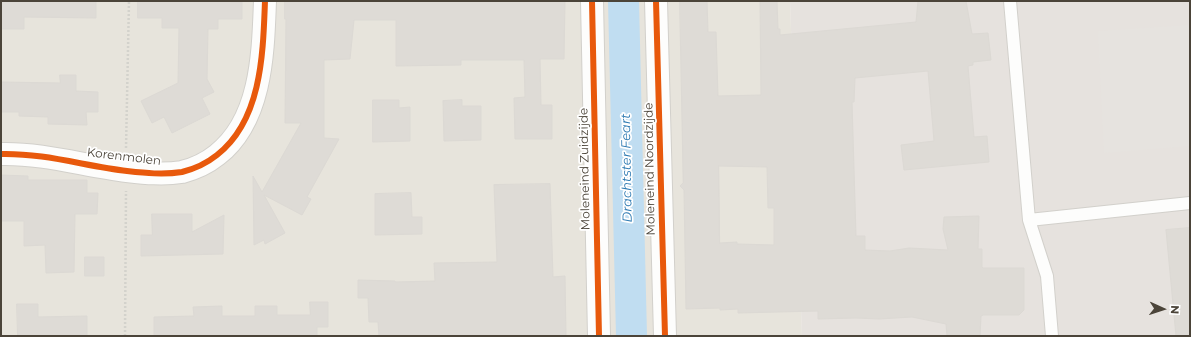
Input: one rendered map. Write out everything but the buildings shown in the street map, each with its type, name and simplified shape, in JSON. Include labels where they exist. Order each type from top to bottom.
[{"type":"street","name":"Korenmolen","points":[[1,154],[40,156],[126,171],[162,174],[183,171],[207,163],[224,150],[236,135],[247,117],[254,97],[261,65],[265,1]]},
{"type":"street","name":"Moleneind Zuidzijde","points":[[592,1],[599,336]]},
{"type":"street","name":"Moleneind Noordzijde","points":[[656,1],[665,336]]},
{"type":"lane","points":[[1010,1],[1030,220],[1047,276],[1052,336]]},
{"type":"lane","points":[[1030,220],[1190,203]]},
{"type":"path","points":[[124,336],[129,1]]},
{"type":"shaded area","points":[[1,1],[790,1],[802,336],[1,336]]},
{"type":"shaded area","points":[[790,1],[1190,1],[1190,336],[802,336]]},
{"type":"shaded area","points":[[1190,25],[1190,146],[1104,153],[1098,31]]},
{"type":"water","name":"Drachtster Feart","points":[[608,1],[639,1],[647,336],[616,336]]},
{"type":"cycle path","points":[[1,154],[17,154],[64,160],[111,169],[154,173],[182,172],[209,161],[232,140],[243,123],[251,105],[261,63],[265,1]]},
{"type":"cycle path","points":[[592,1],[599,336]]},
{"type":"cycle path","points":[[656,1],[665,336]]}]
